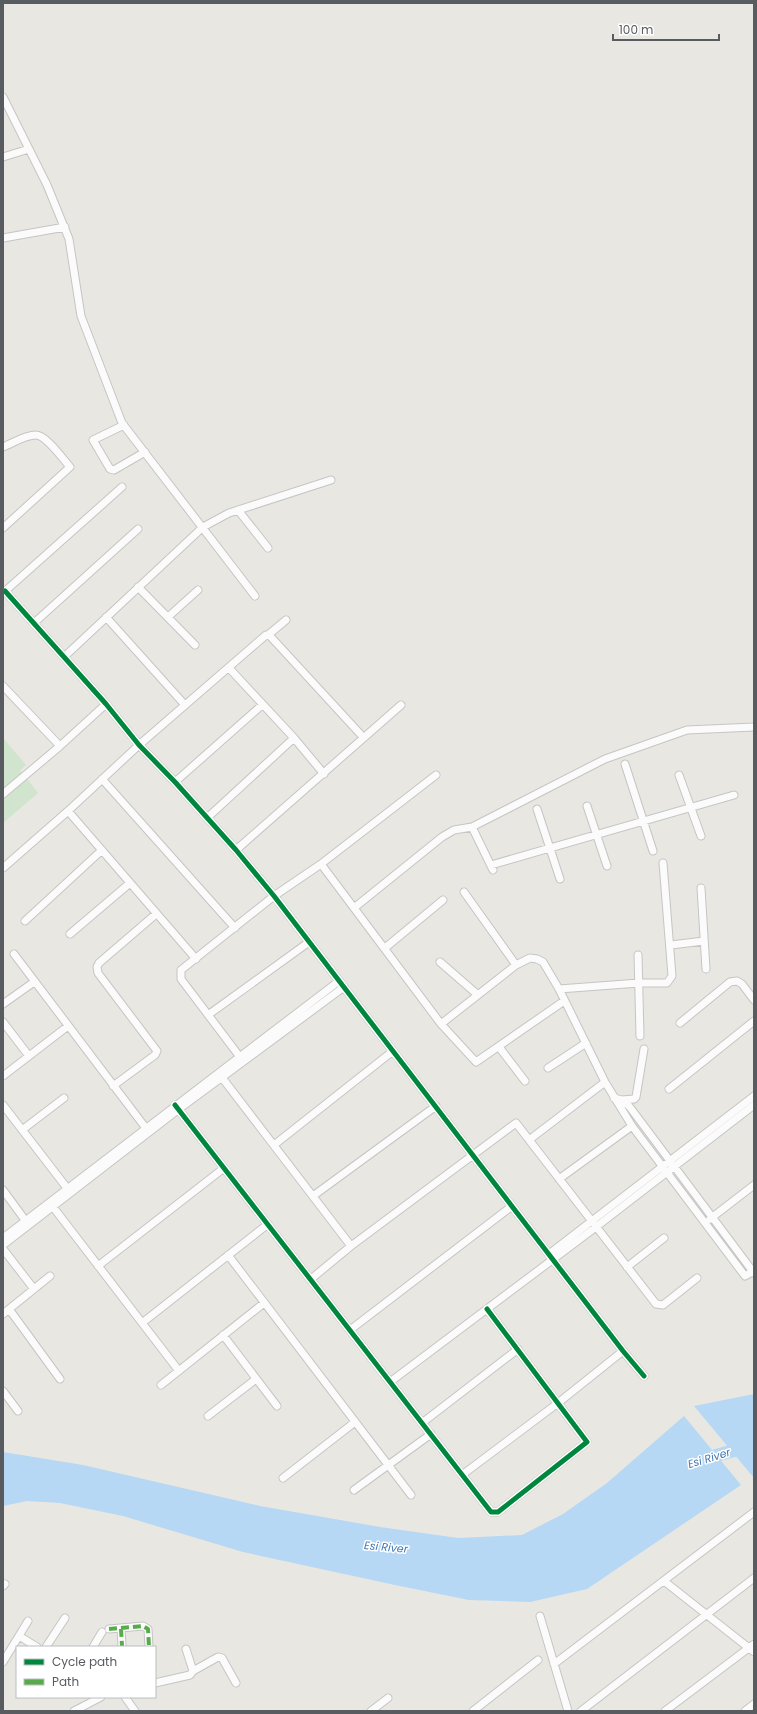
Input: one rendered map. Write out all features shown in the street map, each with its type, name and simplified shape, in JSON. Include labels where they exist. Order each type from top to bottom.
[{"type":"street","points":[[3,97],[47,185],[65,227],[69,239],[81,316],[126,433],[137,447],[145,452],[255,596]]},
{"type":"street","points":[[3,157],[29,149]]},
{"type":"street","points":[[3,238],[65,227]]},
{"type":"street","points":[[124,425],[93,440],[110,469],[114,470],[145,452]]},
{"type":"street","points":[[3,447],[28,436],[37,435],[43,437],[70,467],[3,528]]},
{"type":"street","points":[[64,657],[203,527],[222,516],[238,510],[331,480]]},
{"type":"street","points":[[122,487],[4,592],[106,704],[139,745],[175,782],[236,850],[274,896],[623,1351],[644,1376]]},
{"type":"street","points":[[238,510],[268,548]]},
{"type":"street","points":[[34,624],[138,529]]},
{"type":"street","points":[[138,587],[195,645]]},
{"type":"street","points":[[168,617],[198,590]]},
{"type":"street","points":[[106,617],[185,706]]},
{"type":"street","points":[[3,857],[6,865],[68,811],[139,745],[286,620]]},
{"type":"street","points":[[268,635],[363,737]]},
{"type":"street","points":[[229,668],[294,738],[324,774]]},
{"type":"street","points":[[3,686],[60,746]]},
{"type":"street","points":[[3,794],[60,746],[106,704]]},
{"type":"street","points":[[175,782],[262,705]]},
{"type":"street","points":[[236,850],[401,705]]},
{"type":"street","points":[[354,908],[442,837],[454,830],[472,827],[605,760],[687,730],[754,727]]},
{"type":"street","points":[[207,818],[294,738]]},
{"type":"street","points":[[625,764],[653,851]]},
{"type":"street","points":[[241,1059],[181,979],[181,970],[274,896],[321,864],[436,775]]},
{"type":"street","points":[[679,775],[701,836]]},
{"type":"street","points":[[102,779],[235,928]]},
{"type":"street","points":[[472,827],[492,867],[597,834],[734,795]]},
{"type":"street","points":[[587,806],[607,866]]},
{"type":"street","points":[[538,809],[560,879]]},
{"type":"street","points":[[68,811],[196,959]]},
{"type":"street","points":[[25,921],[102,850]]},
{"type":"street","points":[[559,989],[639,983],[667,983],[671,980],[671,945],[663,863]]},
{"type":"street","points":[[321,864],[441,1024],[476,1062],[564,1001]]},
{"type":"street","points":[[70,934],[130,883]]},
{"type":"street","points":[[701,888],[706,969]]},
{"type":"street","points":[[464,892],[516,965]]},
{"type":"street","points":[[385,948],[443,900]]},
{"type":"street","points":[[113,1086],[155,1055],[157,1051],[98,973],[97,967],[99,963],[156,914]]},
{"type":"street","points":[[671,945],[704,941]]},
{"type":"street","points":[[208,1015],[309,942]]},
{"type":"street","points":[[14,954],[145,1127]]},
{"type":"street","points":[[638,955],[640,1036]]},
{"type":"street","points":[[441,1024],[516,965],[530,958],[543,962],[559,989],[605,1082],[632,1126],[746,1276],[754,1272],[629,1106],[622,1100]]},
{"type":"street","points":[[440,962],[478,995]]},
{"type":"street","points":[[3,1245],[51,1205],[241,1059],[339,981]]},
{"type":"street","points":[[680,1023],[730,982],[737,981],[742,984],[754,1000]]},
{"type":"street","points":[[3,1004],[34,982]]},
{"type":"street","points":[[241,1059],[344,987]]},
{"type":"street","points":[[669,1089],[754,1021]]},
{"type":"street","points":[[3,1022],[29,1056]]},
{"type":"street","points":[[3,1076],[68,1026]]},
{"type":"street","points":[[548,1068],[586,1044]]},
{"type":"street","points":[[499,1047],[525,1081]]},
{"type":"street","points":[[614,1098],[622,1100],[634,1099],[636,1097],[644,1049]]},
{"type":"street","points":[[274,1145],[393,1051]]},
{"type":"street","points":[[220,1075],[351,1246]]},
{"type":"street","points":[[529,1140],[605,1082]]},
{"type":"street","points":[[672,1164],[754,1096]]},
{"type":"street","points":[[22,1130],[64,1098]]},
{"type":"street","points":[[3,1104],[67,1188]]},
{"type":"street","points":[[390,1382],[487,1309],[551,1257],[665,1169],[754,1105]]},
{"type":"street","points":[[313,1196],[436,1106]]},
{"type":"street","points":[[3,1238],[25,1220],[51,1205],[67,1188],[145,1127],[177,1107]]},
{"type":"street","points":[[177,1107],[491,1512],[498,1512],[585,1444],[586,1439],[487,1309]]},
{"type":"street","points":[[311,1279],[351,1246],[474,1155],[513,1124],[518,1124],[593,1224],[656,1304],[659,1306],[663,1305],[697,1278]]},
{"type":"street","points":[[559,1179],[632,1126]]},
{"type":"street","points":[[98,1266],[224,1168]]},
{"type":"street","points":[[705,1223],[754,1185]]},
{"type":"street","points":[[3,1190],[25,1220]]},
{"type":"street","points":[[51,1205],[179,1371]]},
{"type":"street","points":[[350,1330],[512,1206]]},
{"type":"street","points":[[142,1322],[268,1224]]},
{"type":"street","points":[[626,1267],[664,1238]]},
{"type":"street","points":[[3,1249],[34,1289]]},
{"type":"street","points":[[228,1255],[411,1495]]},
{"type":"street","points":[[50,1276],[6,1312],[60,1379]]},
{"type":"street","points":[[162,1385],[264,1303]]},
{"type":"street","points":[[223,1335],[277,1406]]},
{"type":"street","points":[[422,1423],[518,1349]]},
{"type":"street","points":[[462,1475],[558,1403],[623,1351]]},
{"type":"street","points":[[208,1416],[256,1379]]},
{"type":"street","points":[[3,1391],[18,1411]]},
{"type":"street","points":[[283,1478],[355,1422]]},
{"type":"street","points":[[354,1490],[431,1434]]},
{"type":"street","points":[[554,1664],[754,1512]]},
{"type":"street","points":[[581,1711],[754,1578]]},
{"type":"street","points":[[664,1581],[706,1615],[752,1648],[665,1711]]},
{"type":"street","points":[[540,1616],[568,1711]]},
{"type":"street","points":[[47,1646],[65,1618]]},
{"type":"street","points":[[3,1662],[28,1620]]},
{"type":"street","points":[[109,1629],[142,1625],[148,1629],[149,1646]]},
{"type":"street","points":[[121,1628],[122,1646]]},
{"type":"street","points":[[94,1646],[102,1632]]},
{"type":"street","points":[[19,1636],[35,1646]]},
{"type":"street","points":[[186,1649],[193,1671]]},
{"type":"street","points":[[156,1683],[186,1677],[193,1671],[218,1657],[222,1658],[236,1683]]},
{"type":"street","points":[[473,1711],[538,1660]]},
{"type":"street","points":[[74,1711],[99,1698]]},
{"type":"street","points":[[126,1698],[135,1711]]},
{"type":"street","points":[[372,1711],[388,1698]]},
{"type":"street","points":[[745,1711],[754,1704]]},
{"type":"green space","points":[[3,738],[26,765],[20,770],[38,793],[3,823]]},
{"type":"water","points":[[754,1394],[754,1478],[694,1406]]},
{"type":"water","points":[[684,1416],[741,1485],[587,1589],[530,1602],[469,1600],[395,1585],[243,1552],[123,1516],[60,1503],[27,1501],[3,1506],[3,1452],[83,1465],[260,1506],[380,1527],[458,1538],[522,1535],[563,1514],[607,1483]]},
{"type":"waterway","name":"Esi River","points":[[700,1460],[754,1445]]},
{"type":"marked path","points":[[109,1629],[143,1626],[148,1629],[149,1646]]},
{"type":"marked path","points":[[121,1629],[122,1646]]},
{"type":"cycle path","points":[[5,591],[106,704],[139,745],[175,782],[236,850],[274,896],[623,1351],[644,1376]]},
{"type":"cycle path","points":[[175,1105],[491,1512],[498,1512],[587,1442],[487,1309]]}]
